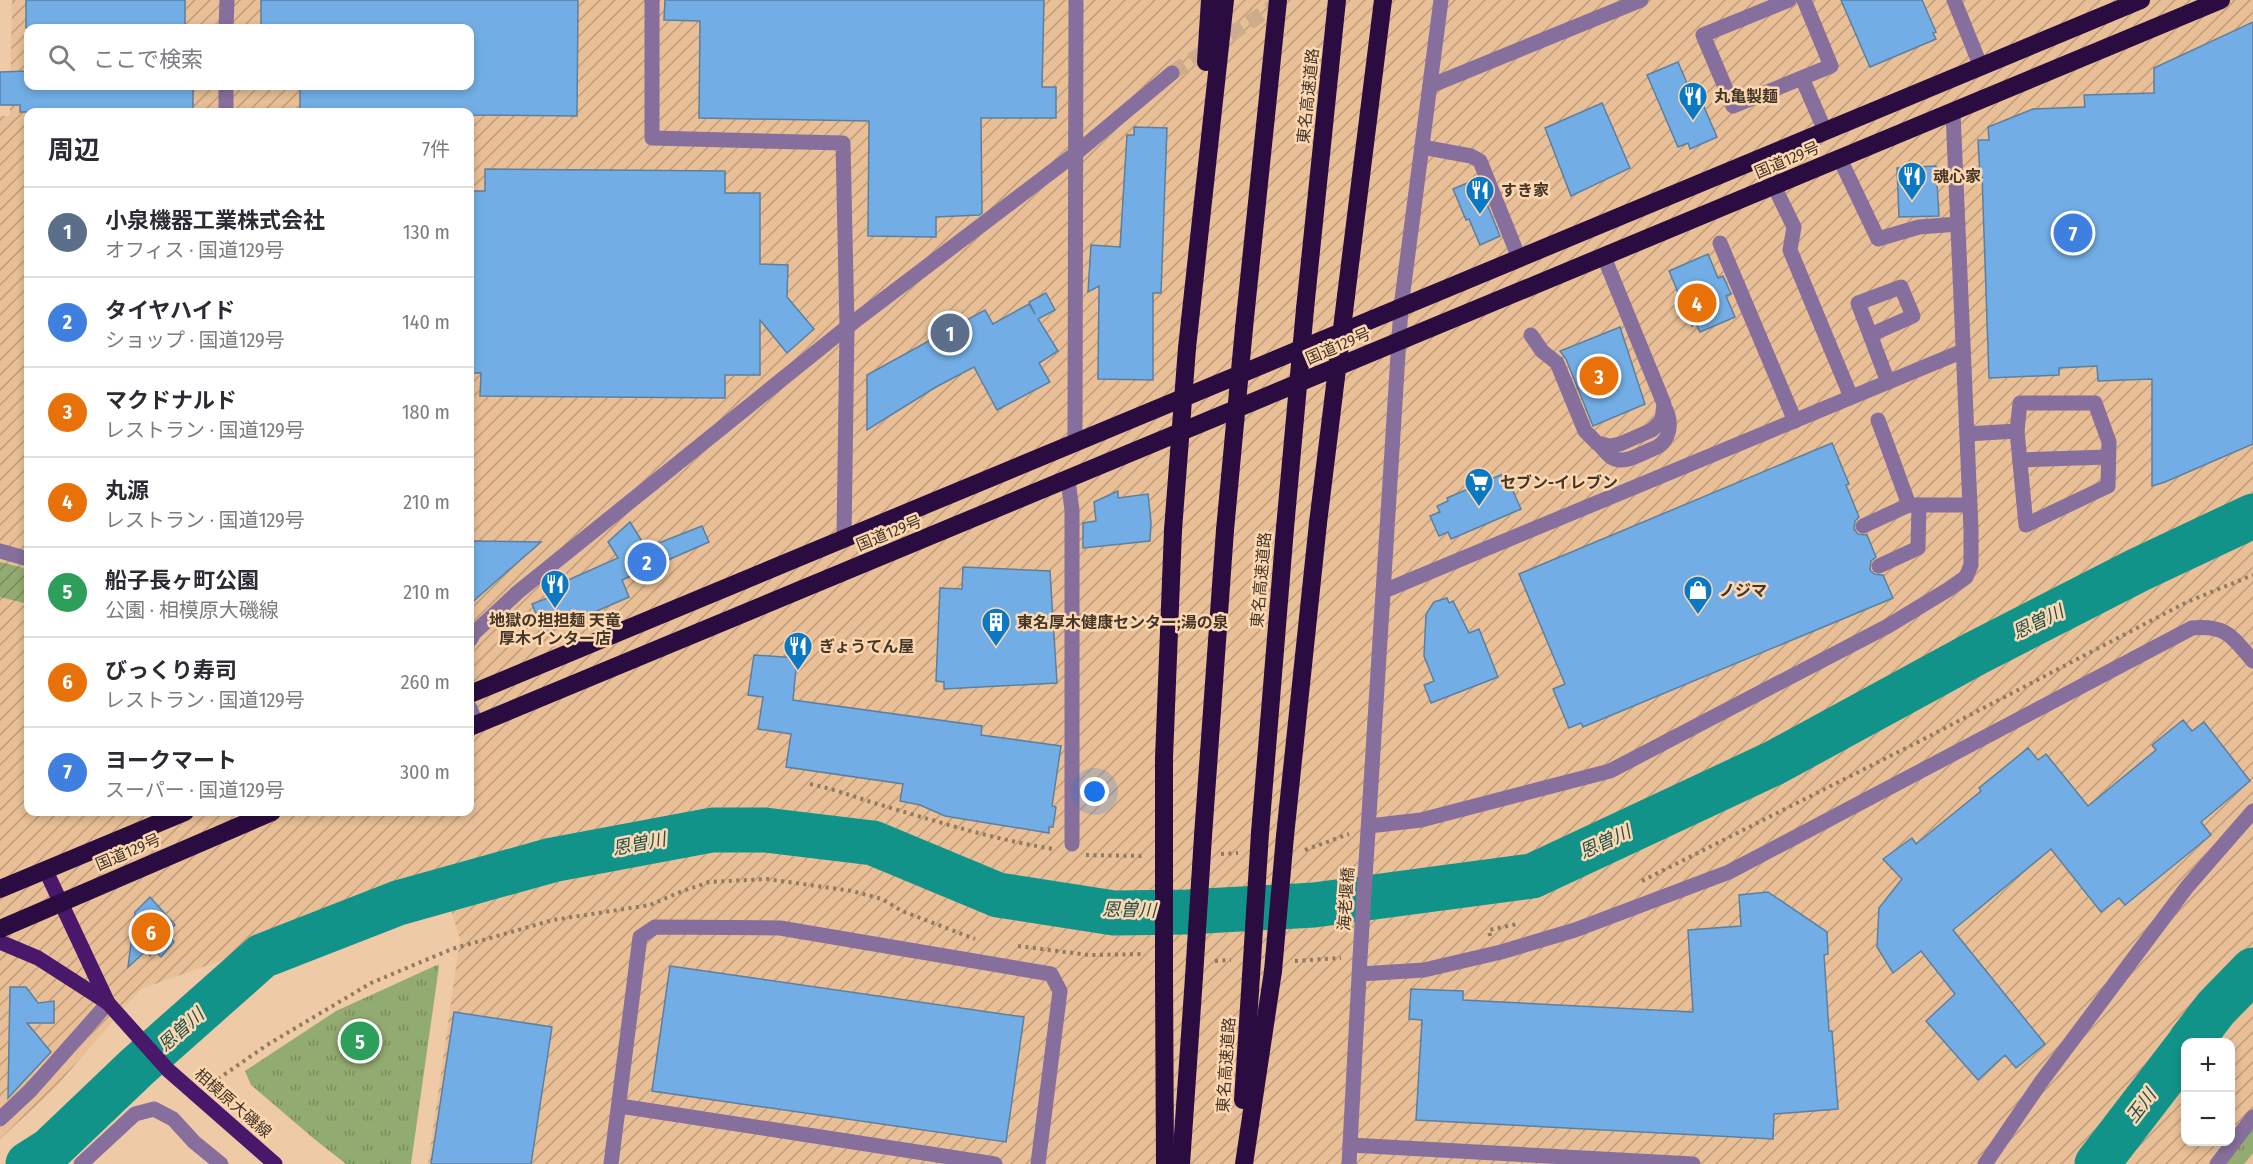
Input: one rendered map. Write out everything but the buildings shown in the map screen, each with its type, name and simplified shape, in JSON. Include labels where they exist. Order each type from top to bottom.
[{"type":"highway","points":[[1165,1164],[1164,758],[1173,530],[1210,0]]},
{"type":"highway","points":[[1187,348],[1225,0]]},
{"type":"highway","points":[[1181,1164],[1225,530],[1278,0]]},
{"type":"highway","name":"東名高速道路","points":[[1239,1164],[1272,676],[1305,309],[1337,0]]},
{"type":"highway","points":[[1245,1164],[1273,971],[1317,535],[1383,0]]},
{"type":"highway","name":"国道129号","points":[[474,692],[2141,0]]},
{"type":"highway","name":"国道129号","points":[[474,719],[1068,480],[2221,0]]},
{"type":"highway","name":"国道129号","points":[[0,889],[175,816]]},
{"type":"highway","name":"国道129号","points":[[0,929],[263,816]]},
{"type":"main road","points":[[45,869],[111,1007]]},
{"type":"main road","points":[[0,942],[38,958],[111,1007]]},
{"type":"main road","name":"相模原大磯線","points":[[111,1007],[168,1070],[274,1164]]},
{"type":"street","points":[[226,24],[227,0]]},
{"type":"street","points":[[652,0],[652,138],[843,143],[847,327],[844,539]]},
{"type":"street","points":[[1075,444],[1076,0]]},
{"type":"street","name":"海老堰橋","points":[[1349,1164],[1398,342],[1441,0]]},
{"type":"street","points":[[1430,86],[1641,0]]},
{"type":"street","points":[[1789,0],[1703,35],[1732,106],[1831,66],[1804,0]]},
{"type":"street","points":[[1953,0],[1981,67]]},
{"type":"street","points":[[474,633],[519,592],[847,327],[1075,154],[1172,73]]},
{"type":"street","points":[[1802,78],[1826,131]]},
{"type":"street","points":[[226,90],[226,108]]},
{"type":"street","points":[[1369,826],[1421,820],[1610,771],[1888,626],[1965,577],[1971,565],[1970,505],[1953,112]]},
{"type":"street","points":[[1422,147],[1471,156],[1480,161],[1519,258]]},
{"type":"street","points":[[1840,159],[1878,239],[1919,227],[1958,224]]},
{"type":"street","points":[[1774,186],[1794,227],[1790,250],[1851,397]]},
{"type":"street","points":[[1720,243],[1795,421]]},
{"type":"street","points":[[1531,335],[1542,351],[1557,363],[1585,431],[1597,443],[1610,446],[1620,444],[1652,430],[1662,420],[1664,404],[1604,256]]},
{"type":"street","points":[[1870,335],[1888,382]]},
{"type":"street","points":[[1384,591],[1963,351]]},
{"type":"street","points":[[2020,403],[2095,403],[2109,442],[2108,486],[2026,525],[2017,431],[2020,403]]},
{"type":"street","points":[[1878,420],[1914,505],[1918,548],[1879,566]]},
{"type":"street","points":[[1967,434],[2017,431]]},
{"type":"street","points":[[2020,460],[2108,457]]},
{"type":"street","points":[[1068,480],[1072,510],[1072,844]]},
{"type":"street","points":[[1863,526],[1914,505],[1970,505]]},
{"type":"street","points":[[0,552],[24,558]]},
{"type":"street","points":[[1360,974],[1424,970],[1501,952],[1575,930],[1729,872],[2192,628],[2210,627],[2228,633],[2253,661]]},
{"type":"street","points":[[1985,1164],[2041,1082],[2187,887],[2253,811]]},
{"type":"street","points":[[611,1164],[640,937],[655,927],[780,928],[1051,974],[1060,991],[1038,1164]]},
{"type":"street","points":[[0,1119],[111,1007]]},
{"type":"street","points":[[620,1106],[995,1164]]},
{"type":"street","points":[[81,1164],[135,1114],[154,1109],[173,1119],[194,1142],[220,1164]]},
{"type":"street","points":[[2217,1164],[2253,1117]]},
{"type":"street","points":[[1350,1145],[1693,1164]]},
{"type":"path","points":[[1636,884],[1920,741],[2187,602],[2253,575]]},
{"type":"path","points":[[810,784],[834,788],[878,804],[1028,845],[1058,850],[1072,844]]},
{"type":"path","points":[[1489,930],[1522,923]]},
{"type":"shaded area","points":[[12,0],[2253,0],[2253,1164],[428,1164],[460,939],[442,882],[141,989],[53,1090],[0,1139],[0,116],[10,116]]},
{"type":"green space","points":[[0,562],[24,568],[24,603],[0,597]]},
{"type":"green space","points":[[439,966],[411,1164],[346,1164],[251,1085],[245,1071],[336,1011]]},
{"type":"green space","points":[[2253,1123],[2253,1153],[2244,1164],[2222,1164]]},
{"type":"waterway","name":"恩曽川","points":[[28,1164],[50,1150],[137,1067],[262,956],[398,903],[552,860],[712,830],[765,830],[873,843],[998,895],[1114,913],[1187,912],[1314,905],[1532,876],[1774,763],[1976,653],[2138,570],[2253,516]]},
{"type":"waterway","name":"玉川","points":[[2193,1038],[2216,1008],[2253,970]]},
{"type":"waterway","name":"玉川","points":[[2097,1164],[2181,1055]]},
{"type":"tunnel","points":[[1172,73],[1283,0]]},
{"type":"place","name":"丸亀製麺","points":[[1693,122]]},
{"type":"place","name":"魂心家","points":[[1912,202]]},
{"type":"place","name":"すき家","points":[[1480,216]]},
{"type":"place","name":"ヨークマート","points":[[2073,233]]},
{"type":"place","name":"丸源","points":[[1697,303]]},
{"type":"place","name":"小泉機器工業株式会社","points":[[950,333]]},
{"type":"place","name":"マクドナルド","points":[[1599,376]]},
{"type":"place","name":"セブン-イレブン","points":[[1479,508]]},
{"type":"place","name":"タイヤハイド","points":[[647,562]]},
{"type":"place","name":"地獄の担担麺 天竜 厚木インター店","points":[[555,610]]},
{"type":"place","name":"ノジマ","points":[[1698,616]]},
{"type":"place","name":"東名厚木健康センター;湯の泉","points":[[996,648]]},
{"type":"place","name":"ぎょうてん屋","points":[[798,672]]},
{"type":"place","name":"びっくり寿司","points":[[151,932]]},
{"type":"place","name":"船子長ヶ町公園","points":[[360,1041]]}]
